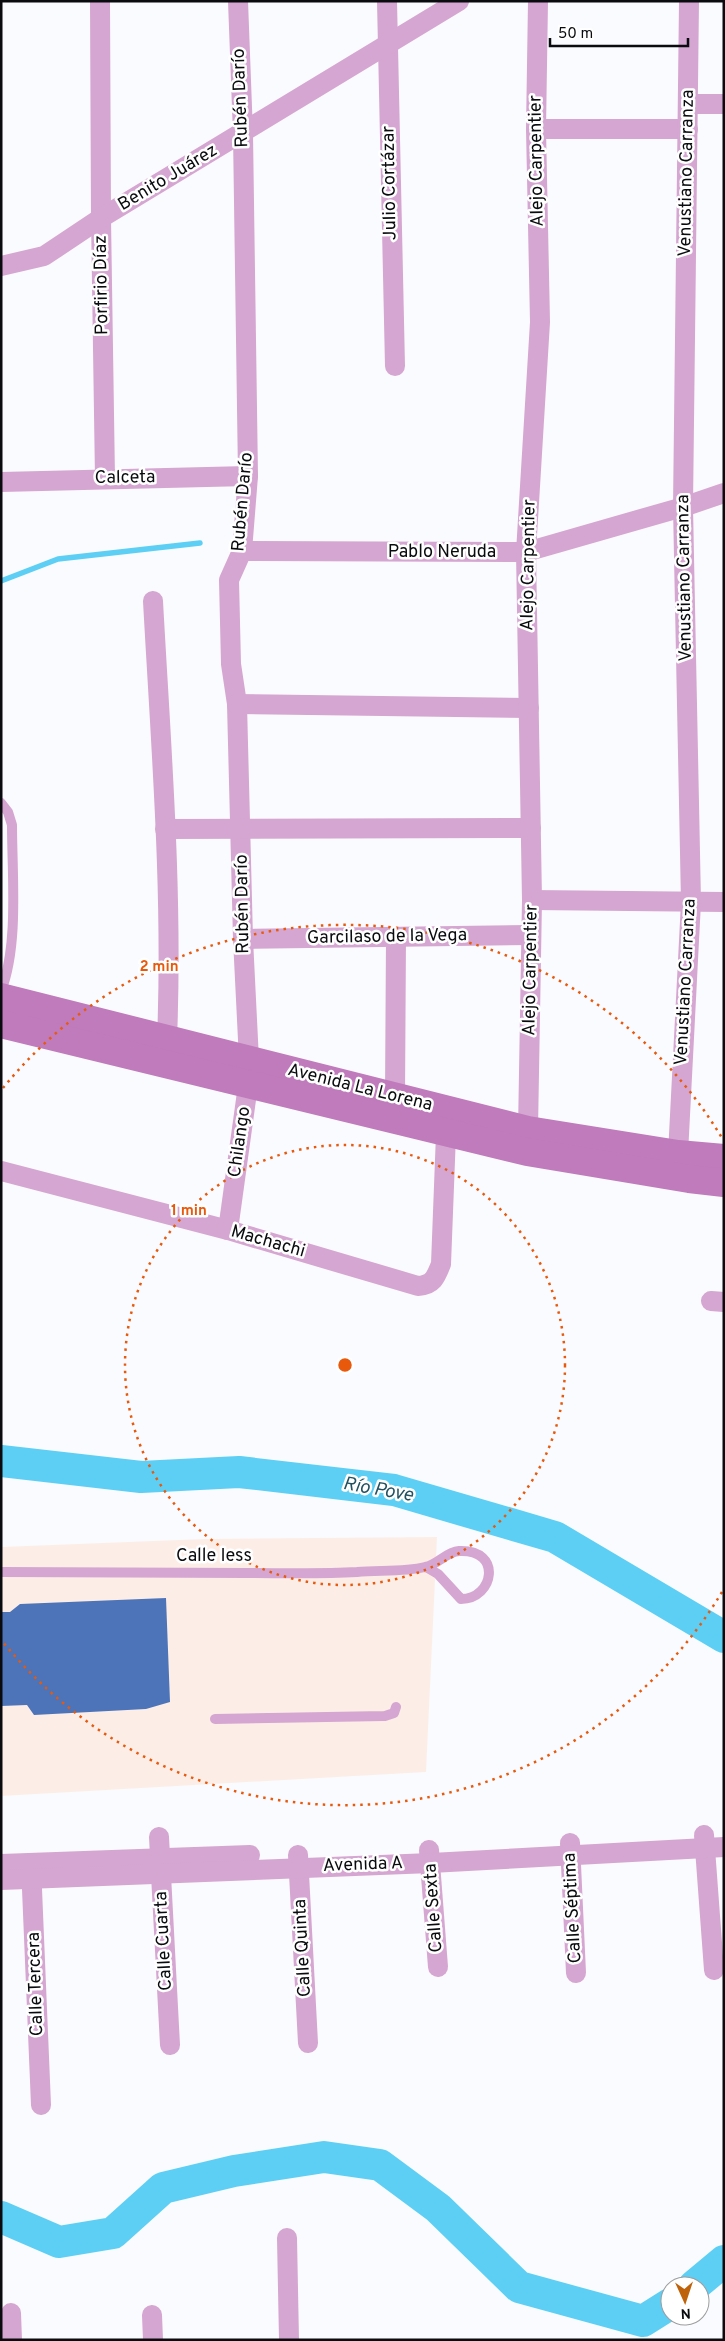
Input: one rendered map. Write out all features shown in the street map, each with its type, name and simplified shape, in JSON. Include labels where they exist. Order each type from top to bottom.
[{"type":"main road","name":"Avenida La Lorena","points":[[1,998],[167,1039],[249,1072],[446,1134],[527,1152],[690,1179],[724,1182]]},
{"type":"main road","name":"Avenida La Lorena","points":[[1,1024],[249,1072],[396,1097],[528,1130],[678,1154],[724,1158]]},
{"type":"street","name":"Porfirio Díaz","points":[[100,1],[105,478]]},
{"type":"street","name":"Rubén Darío","points":[[238,1],[243,134],[248,476],[242,551],[229,580],[231,664],[237,704],[243,939],[249,1072]]},
{"type":"street","name":"Julio Cortázar","points":[[387,1],[395,366]]},
{"type":"street","name":"Benito Juárez","points":[[1,266],[44,256],[101,218],[243,134],[459,1]]},
{"type":"street","name":"Alejo Carpentier","points":[[528,1130],[532,900],[526,552],[540,322],[536,128],[538,1]]},
{"type":"street","name":"Venustiano Carranza","points":[[678,1154],[691,902],[683,507],[689,1]]},
{"type":"street","points":[[688,104],[724,104]]},
{"type":"street","points":[[536,128],[688,129]]},
{"type":"street","name":"Calceta","points":[[1,482],[248,476]]},
{"type":"street","name":"Pablo Neruda","points":[[242,551],[526,552],[683,507],[724,493]]},
{"type":"street","points":[[153,601],[165,829],[170,977],[167,1039]]},
{"type":"street","points":[[237,704],[529,708]]},
{"type":"street","points":[[165,829],[531,828]]},
{"type":"street","points":[[532,900],[724,902]]},
{"type":"street","name":"Garcilaso de la Vega","points":[[243,939],[531,935]]},
{"type":"street","points":[[396,937],[396,1097]]},
{"type":"street","name":"Chilango","points":[[228,1230],[249,1072]]},
{"type":"street","name":"Machachi","points":[[1,1171],[228,1230],[418,1286],[428,1285],[436,1279],[441,1264],[446,1134]]},
{"type":"street","name":"Avenida A","points":[[1,1864],[31,1870],[430,1856],[570,1848],[711,1843],[724,1833]]},
{"type":"street","name":"Calle Cuarta","points":[[159,1837],[170,2045]]},
{"type":"street","points":[[711,1843],[714,1970]]},
{"type":"street","name":"Calle Séptima","points":[[570,1848],[576,1973]]},
{"type":"street","name":"Calle Sexta","points":[[430,1856],[438,1967]]},
{"type":"street","name":"Calle Quinta","points":[[298,1860],[308,2043]]},
{"type":"street","name":"Avenida A","points":[[1,1880],[31,1870]]},
{"type":"street","name":"Calle Tercera","points":[[31,1870],[41,2105]]},
{"type":"street","points":[[287,2238],[289,2340]]},
{"type":"street","points":[[11,2313],[12,2340]]},
{"type":"street","points":[[152,2315],[152,2340]]},
{"type":"lane","points":[[1,803],[8,812],[12,825],[12,909],[5,958],[7,977],[1,991]]},
{"type":"lane","name":"Calle Iess","points":[[1,1572],[348,1572],[426,1567],[455,1551],[468,1550],[483,1557],[488,1565],[488,1580],[481,1592],[476,1596],[471,1599],[461,1599],[438,1574],[426,1567]]},
{"type":"lane","points":[[214,1719],[385,1716],[394,1712],[396,1707]]},
{"type":"shaded area","points":[[437,1537],[426,1772],[1,1796],[1,1547],[204,1539]]},
{"type":"building","points":[[166,1598],[170,1702],[146,1709],[34,1715],[27,1705],[1,1706],[1,1612],[10,1612],[20,1604]]},
{"type":"waterway","points":[[1,581],[58,559],[200,543]]},
{"type":"waterway","name":"Río Pove","points":[[1,1461],[141,1477],[239,1472],[394,1490],[555,1537],[724,1637]]},
{"type":"waterway","points":[[1,2217],[59,2242],[113,2233],[163,2188],[234,2171],[324,2157],[380,2165],[438,2208],[519,2287],[643,2321],[660,2310]]},
{"type":"waterway","points":[[706,2276],[724,2261]]}]
